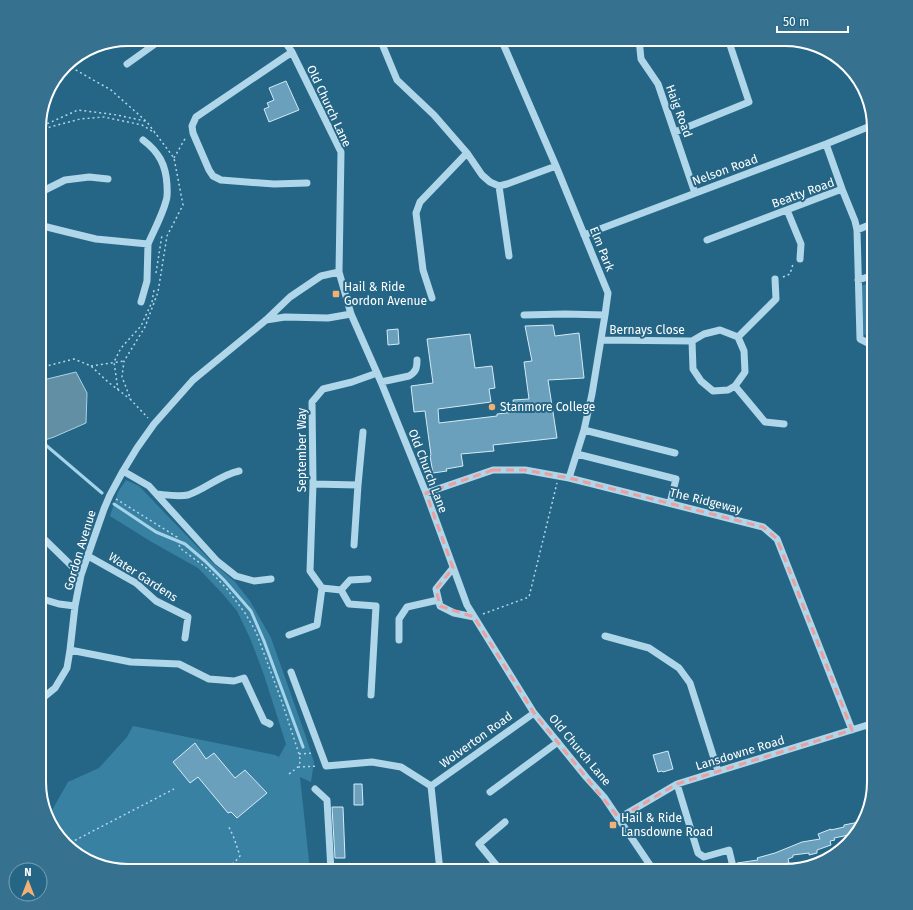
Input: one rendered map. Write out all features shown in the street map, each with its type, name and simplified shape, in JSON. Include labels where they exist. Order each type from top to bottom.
[{"type":"street","points":[[126,64],[152,46]]},
{"type":"street","name":"Old Church Lane","points":[[289,46],[341,152],[339,272],[351,314],[377,372],[426,494],[467,605],[534,712],[620,818],[650,864]]},
{"type":"street","points":[[383,46],[397,80],[434,115],[467,153],[482,175],[490,182],[499,186],[556,166]]},
{"type":"street","name":"Elm Park","points":[[504,46],[556,166],[608,293],[592,394],[584,430],[569,478]]},
{"type":"street","name":"Haig Road","points":[[640,46],[641,59],[658,84],[695,193]]},
{"type":"street","points":[[675,132],[749,102],[730,46]]},
{"type":"street","points":[[292,52],[196,117],[192,126],[193,133],[209,170],[213,176],[221,180],[274,184],[307,183]]},
{"type":"street","name":"Nelson Road","points":[[584,234],[867,128]]},
{"type":"street","points":[[141,302],[146,281],[148,244],[167,200],[167,175],[162,163],[152,147],[143,140]]},
{"type":"street","points":[[826,144],[842,189]]},
{"type":"street","points":[[432,298],[422,270],[416,213],[420,202],[467,153]]},
{"type":"street","points":[[46,190],[65,180],[89,177],[108,179]]},
{"type":"street","points":[[499,186],[509,256]]},
{"type":"street","name":"Beatty Road","points":[[707,240],[842,189],[855,221],[860,339],[867,342]]},
{"type":"street","points":[[787,210],[801,244],[800,259]]},
{"type":"street","points":[[856,230],[867,226]]},
{"type":"street","points":[[46,227],[96,238],[148,244]]},
{"type":"street","name":"Gordon Avenue","points":[[46,695],[55,688],[67,668],[75,606],[81,575],[110,495],[137,448],[154,424],[193,380],[266,320],[290,297],[321,276],[339,272]]},
{"type":"street","points":[[858,280],[867,277]]},
{"type":"street","points":[[738,337],[776,299],[775,279]]},
{"type":"street","points":[[266,320],[285,317],[328,318],[351,314]]},
{"type":"street","points":[[524,315],[605,315]]},
{"type":"street","points":[[720,330],[738,337],[744,351],[745,372],[735,386],[728,390],[713,391],[701,381],[693,369],[692,341],[704,334],[720,330]]},
{"type":"street","name":"Bernays Close","points":[[601,340],[692,341]]},
{"type":"street","points":[[381,382],[413,374],[416,370],[417,360]]},
{"type":"street","name":"September Way","points":[[322,588],[310,571],[314,484],[312,402],[323,389],[352,382],[377,372]]},
{"type":"street","points":[[735,386],[765,422],[784,424]]},
{"type":"street","points":[[584,430],[675,453]]},
{"type":"street","points":[[354,545],[363,432]]},
{"type":"street","points":[[577,454],[676,479],[670,504]]},
{"type":"street","name":"The Ridgeway","points":[[426,494],[493,470],[525,470],[569,478],[763,527],[777,539],[852,730]]},
{"type":"street","points":[[123,471],[149,486],[217,561],[236,576],[254,581],[271,579]]},
{"type":"street","points":[[157,494],[182,496],[209,485],[230,473],[239,471]]},
{"type":"street","points":[[314,484],[358,485]]},
{"type":"street","points":[[46,541],[81,575]]},
{"type":"street","name":"Water Gardens","points":[[88,556],[136,583],[156,601],[188,617],[185,638]]},
{"type":"street","points":[[453,568],[436,589],[440,606],[454,613],[474,618]]},
{"type":"street","points":[[341,590],[350,580],[368,579]]},
{"type":"street","points":[[288,635],[317,625],[322,588],[341,590]]},
{"type":"street","points":[[341,590],[349,604],[376,606],[371,695]]},
{"type":"street","points":[[46,600],[58,604],[75,606]]},
{"type":"street","points":[[399,640],[399,619],[407,607],[438,600]]},
{"type":"street","points":[[605,636],[650,648],[679,668],[690,683],[718,771]]},
{"type":"street","points":[[70,650],[131,662],[179,664],[209,680],[234,681],[244,678],[264,721],[270,724]]},
{"type":"street","points":[[291,672],[326,766],[372,762],[401,767],[432,786],[439,864]]},
{"type":"street","name":"Wolverton Road","points":[[432,786],[534,712]]},
{"type":"street","name":"Lansdowne Road","points":[[620,818],[677,784],[867,726]]},
{"type":"street","points":[[490,792],[558,742]]},
{"type":"street","points":[[677,784],[698,853],[704,857],[729,850],[732,864]]},
{"type":"street","points":[[315,788],[327,800],[331,864]]},
{"type":"street","points":[[495,864],[479,844],[505,822]]},
{"type":"path","points":[[72,68],[111,90],[146,122],[156,134],[174,158],[183,205],[167,236],[158,292],[145,327],[124,361],[122,377],[132,400]]},
{"type":"path","points":[[46,124],[78,110],[117,114],[146,122]]},
{"type":"path","points":[[46,127],[80,119],[104,117],[142,125],[156,134],[162,146]]},
{"type":"path","points":[[174,158],[192,126]]},
{"type":"path","points":[[155,279],[162,234]]},
{"type":"path","points":[[775,279],[790,274],[794,262],[800,259]]},
{"type":"path","points":[[118,390],[114,362],[121,348],[141,326],[152,302],[154,287]]},
{"type":"path","points":[[46,366],[74,359],[91,366],[118,390],[132,400],[154,424]]},
{"type":"path","points":[[91,366],[124,361]]},
{"type":"path","points":[[474,618],[529,597],[559,476]]},
{"type":"path","points":[[110,495],[177,537],[180,548],[209,570],[227,588],[246,613],[256,632],[272,674],[301,760],[298,767],[289,774]]},
{"type":"path","points":[[299,754],[321,753]]},
{"type":"path","points":[[298,767],[326,766]]},
{"type":"path","points":[[72,842],[174,788]]},
{"type":"path","points":[[228,825],[240,856],[233,864]]},
{"type":"highlighted area","points":[[493,470],[525,470],[569,478],[763,527],[777,539],[852,730],[677,784],[619,818],[534,713],[474,617],[440,606],[436,589],[453,568],[426,493]]},
{"type":"shaded area","points":[[867,284],[867,336],[864,334],[861,286]]},
{"type":"shaded area","points":[[76,372],[87,393],[86,423],[46,440],[46,379]]},
{"type":"shaded area","points":[[126,480],[139,486],[211,561],[235,582],[250,601],[271,638],[314,762],[311,782],[300,777],[309,864],[117,863],[96,858],[78,847],[66,836],[52,814],[51,812],[68,782],[99,768],[127,737],[133,726],[279,757],[286,744],[264,675],[250,638],[237,611],[198,568],[110,516],[118,492]]},
{"type":"building","points":[[286,81],[299,110],[269,122],[264,109],[269,107],[267,103],[274,100],[269,88]]},
{"type":"building","points":[[553,325],[555,336],[579,333],[584,378],[548,380],[557,438],[493,445],[494,451],[461,454],[463,466],[446,469],[447,471],[433,473],[425,411],[414,412],[411,386],[433,383],[427,339],[470,334],[475,368],[492,366],[495,388],[489,389],[491,402],[438,409],[439,423],[497,416],[497,414],[515,412],[513,400],[529,399],[524,362],[532,361],[525,326]]},
{"type":"building","points":[[398,329],[399,344],[388,345],[387,330]]},
{"type":"building","points":[[195,743],[206,759],[214,753],[235,778],[245,770],[267,793],[237,818],[231,812],[228,813],[198,777],[190,783],[173,762]]},
{"type":"building","points":[[668,751],[673,769],[658,772],[653,755]]},
{"type":"building","points":[[354,784],[362,784],[363,805],[354,805]]},
{"type":"building","points":[[332,807],[343,807],[345,858],[335,858]]},
{"type":"building","points":[[856,823],[847,835],[834,838],[835,840],[830,841],[831,845],[817,850],[817,853],[809,855],[809,853],[793,855],[793,857],[788,859],[789,863],[787,864],[737,864],[758,860],[757,858],[775,853],[802,842],[820,839],[818,834],[831,829],[844,827],[844,825]]},
{"type":"waterway","points":[[46,445],[102,493]]},
{"type":"waterway","points":[[114,504],[156,532],[185,544],[224,580],[251,611],[264,641],[303,747]]},
{"type":"place","name":"Hail & Ride Gordon Avenue","points":[[336,294]]},
{"type":"place","name":"Stanmore College","points":[[492,407]]},
{"type":"place","name":"Hail & Ride Lansdowne Road","points":[[613,825]]}]
